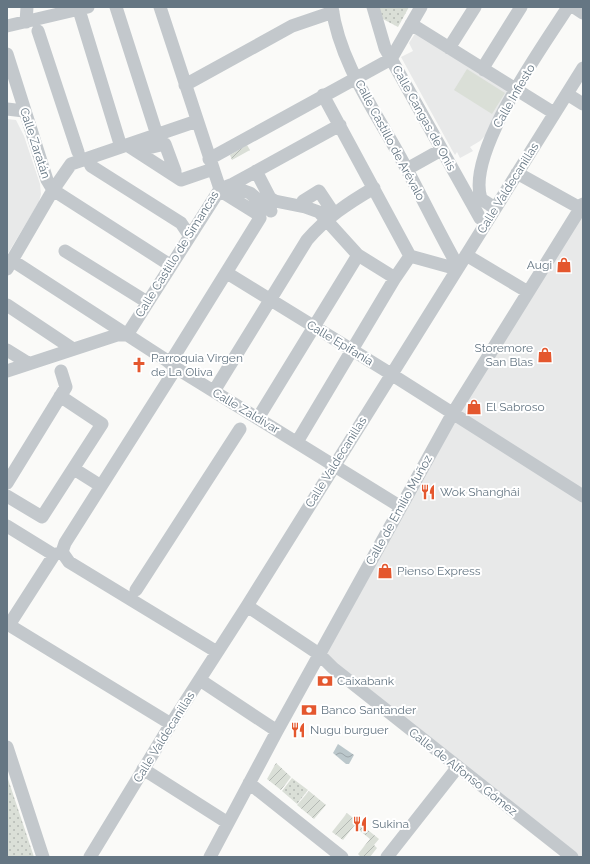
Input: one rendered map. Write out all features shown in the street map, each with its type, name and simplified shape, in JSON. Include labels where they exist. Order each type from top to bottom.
[{"type":"street","points":[[26,22],[27,7]]},
{"type":"street","points":[[116,7],[157,135]]},
{"type":"street","name":"Calle Castillo de Simancas","points":[[127,335],[219,189],[160,7]]},
{"type":"street","name":"Calle Cangas de Onís","points":[[372,7],[377,25],[391,59],[480,218],[487,222]]},
{"type":"street","points":[[7,26],[84,8],[124,146],[181,180],[211,164],[323,95],[391,59],[421,7]]},
{"type":"street","points":[[450,48],[475,7]]},
{"type":"street","points":[[484,70],[486,63],[521,7]]},
{"type":"street","name":"Calle Infiesto","points":[[495,208],[481,199],[478,192],[480,173],[486,148],[499,118],[568,7]]},
{"type":"street","points":[[574,7],[583,13]]},
{"type":"street","points":[[185,85],[292,26],[333,9]]},
{"type":"street","name":"Calle Castillo de Arévalo","points":[[333,9],[341,42],[356,78],[407,169],[455,261],[457,269]]},
{"type":"street","points":[[411,24],[554,113]]},
{"type":"street","points":[[38,31],[83,155],[91,166],[181,223],[189,235]]},
{"type":"street","name":"Calle Zaratán","points":[[7,54],[47,180],[53,190],[10,265]]},
{"type":"street","name":"Calle Valdecanillas","points":[[90,857],[171,724],[247,606],[583,68]]},
{"type":"street","points":[[567,94],[583,104]]},
{"type":"street","points":[[323,95],[410,256],[457,269]]},
{"type":"street","points":[[7,108],[24,111]]},
{"type":"street","points":[[170,265],[63,198],[53,190],[71,164],[83,155],[124,146],[197,121]]},
{"type":"street","points":[[219,189],[256,171],[340,125]]},
{"type":"street","points":[[144,149],[166,144],[175,171]]},
{"type":"street","points":[[407,169],[441,150]]},
{"type":"street","points":[[256,171],[273,206]]},
{"type":"street","points":[[517,173],[582,206]]},
{"type":"street","points":[[236,188],[250,193],[273,206],[305,207],[329,214]]},
{"type":"street","points":[[214,391],[306,240],[329,214],[374,188]]},
{"type":"street","points":[[171,724],[9,625],[58,554],[101,486],[227,273],[258,224],[260,218],[256,213],[219,189]]},
{"type":"street","points":[[303,201],[319,190],[329,214],[358,255],[395,278]]},
{"type":"street","name":"Calle de Emilio Muñoz","points":[[210,857],[276,732],[453,412],[582,206]]},
{"type":"street","points":[[65,251],[147,302]]},
{"type":"street","points":[[258,418],[358,255]]},
{"type":"street","points":[[466,255],[528,292]]},
{"type":"street","points":[[297,442],[351,350],[410,256]]},
{"type":"street","name":"Calle Zaldívar","points":[[10,265],[127,335],[401,507]]},
{"type":"street","name":"Calle Epifanía","points":[[227,273],[453,412],[583,496]]},
{"type":"street","points":[[7,305],[73,349]]},
{"type":"street","points":[[7,370],[117,335],[127,335]]},
{"type":"street","points":[[7,350],[28,363]]},
{"type":"street","points":[[7,483],[66,387],[61,371]]},
{"type":"street","points":[[7,496],[42,517],[102,424],[60,396]]},
{"type":"street","points":[[136,590],[240,429]]},
{"type":"street","points":[[74,468],[101,486]]},
{"type":"street","points":[[7,526],[58,554],[218,652]]},
{"type":"street","name":"Calle de Alfonso Gómez","points":[[247,606],[319,654],[333,668],[457,768],[572,857]]},
{"type":"street","points":[[200,680],[276,732]]},
{"type":"street","points":[[7,747],[43,857]]},
{"type":"street","points":[[387,857],[457,768]]},
{"type":"street","points":[[144,769],[228,823]]},
{"type":"street","points":[[249,783],[342,857]]},
{"type":"shaded area","points":[[379,7],[409,7],[398,27],[381,18]]},
{"type":"shaded area","points":[[416,32],[510,91],[486,135],[470,147],[473,151],[460,158],[457,152],[455,155],[452,150],[401,57],[413,51],[409,43]]},
{"type":"shaded area","points":[[467,69],[505,93],[492,114],[454,90]]},
{"type":"shaded area","points":[[7,119],[16,120],[24,136],[40,184],[41,194],[39,202],[7,255]]},
{"type":"shaded area","points":[[247,145],[250,150],[232,160],[230,155]]},
{"type":"shaded area","points":[[583,204],[583,857],[572,857],[319,654]]},
{"type":"shaded area","points":[[276,763],[291,777],[281,790],[267,779]]},
{"type":"shaded area","points":[[7,776],[34,857],[7,857]]},
{"type":"shaded area","points":[[292,778],[308,790],[297,804],[282,791]]},
{"type":"shaded area","points":[[309,791],[326,805],[314,819],[297,805]]},
{"type":"shaded area","points":[[347,813],[379,839],[374,845],[377,848],[370,857],[361,857],[358,854],[370,839],[354,826],[343,840],[332,832]]},
{"type":"water","points":[[338,744],[354,755],[349,764],[346,764],[333,753]]},
{"type":"place","name":"Augi","points":[[564,265]]},
{"type":"place","name":"Storemore San Blas","points":[[545,355]]},
{"type":"place","name":"Parroquia Virgen de La Oliva","points":[[139,365]]},
{"type":"place","name":"El Sabroso","points":[[474,407]]},
{"type":"place","name":"Wok Shanghái","points":[[428,492]]},
{"type":"place","name":"Pienso Express","points":[[385,571]]},
{"type":"place","name":"Caixabank","points":[[325,681]]},
{"type":"place","name":"Banco Santander","points":[[309,710]]},
{"type":"place","name":"Nugu burguer","points":[[298,730]]},
{"type":"place","name":"Sukina","points":[[360,824]]}]
